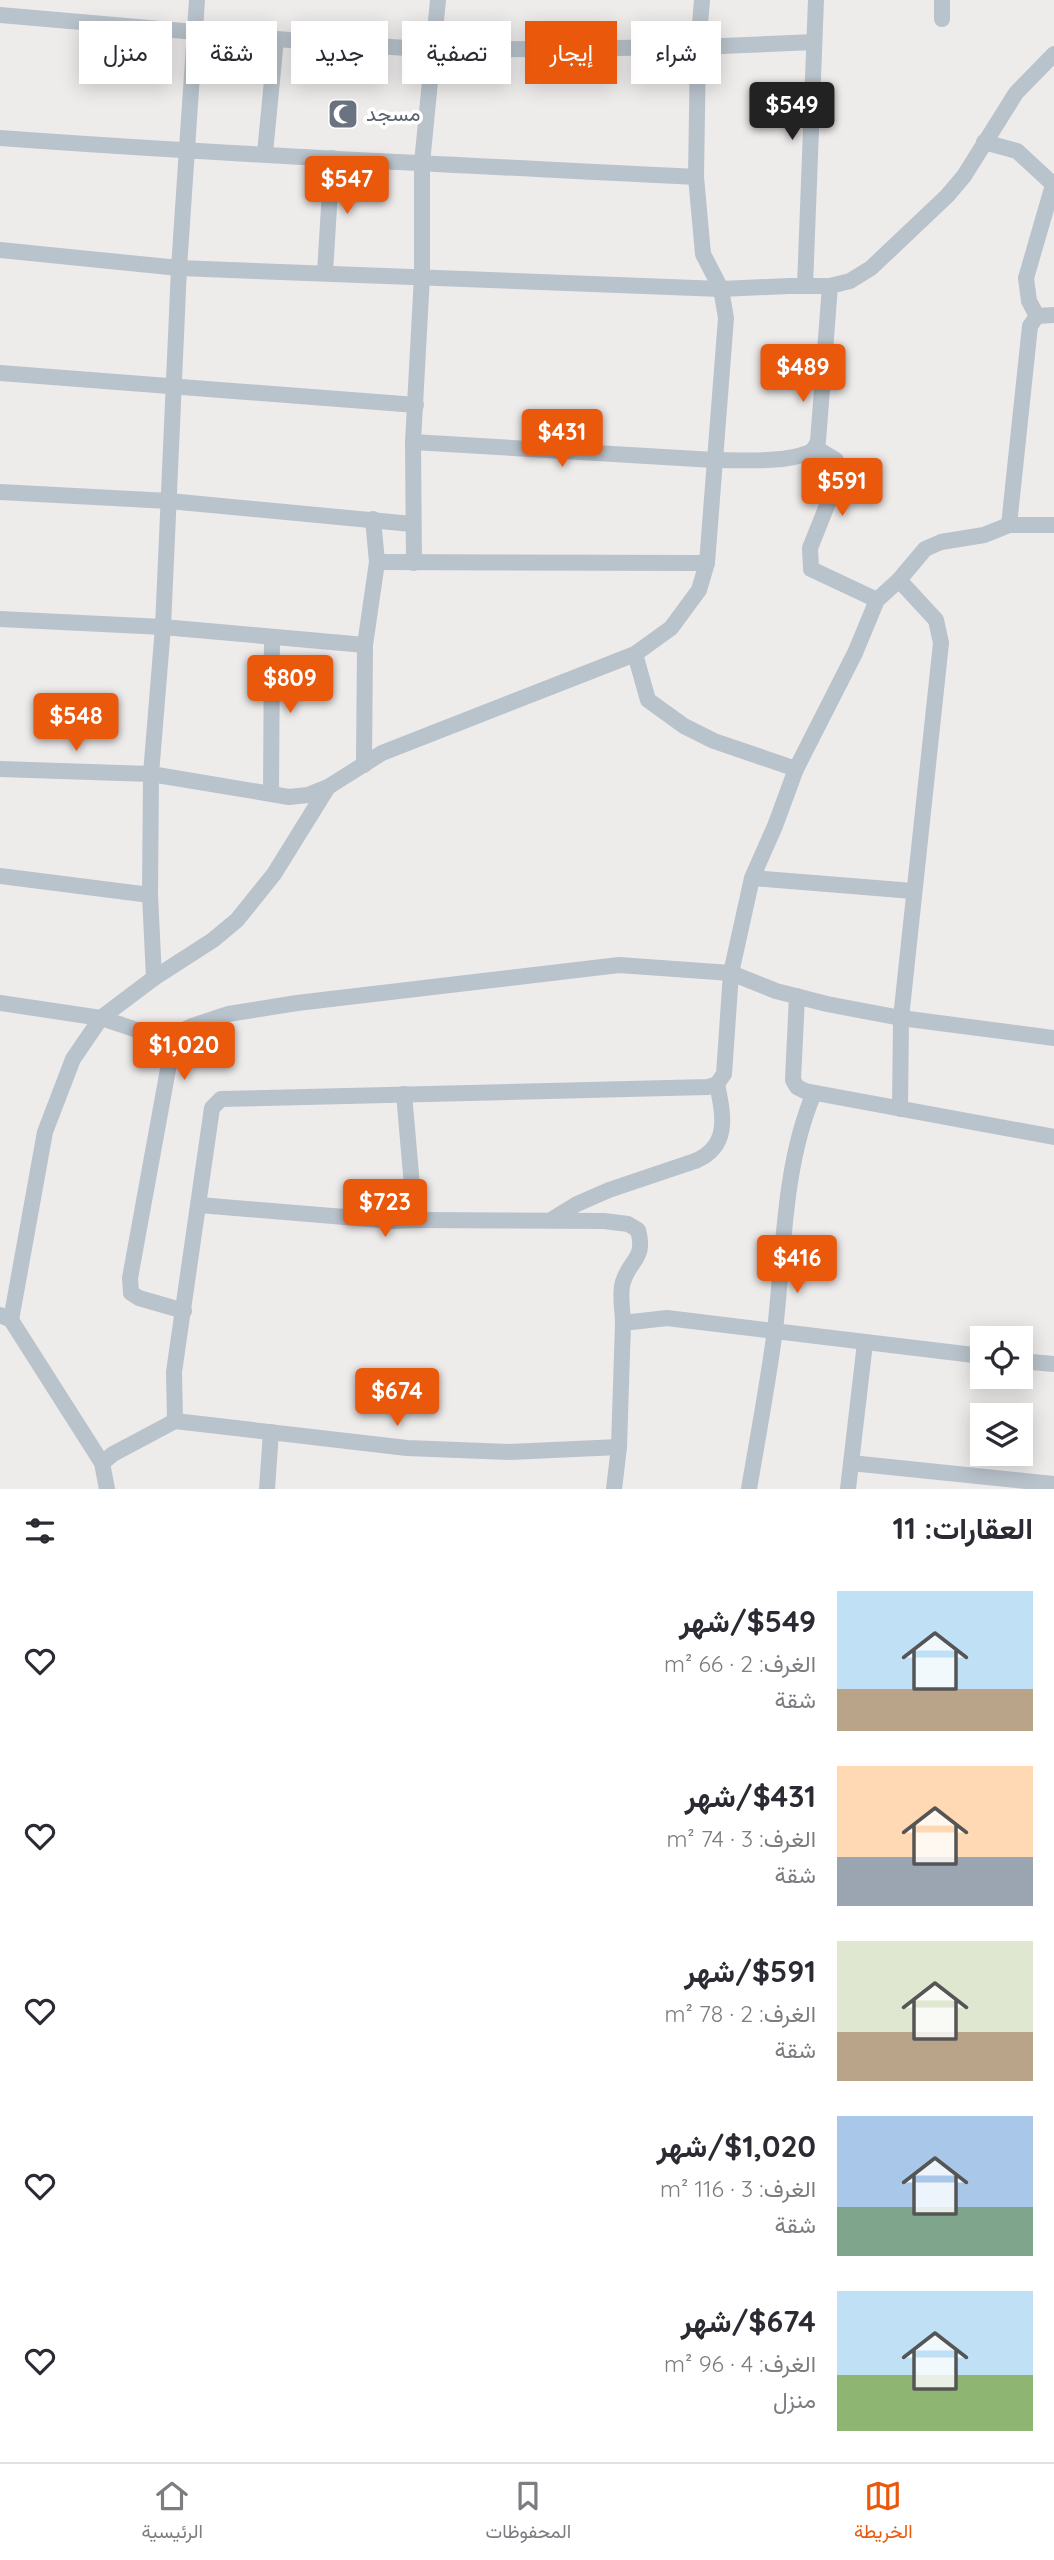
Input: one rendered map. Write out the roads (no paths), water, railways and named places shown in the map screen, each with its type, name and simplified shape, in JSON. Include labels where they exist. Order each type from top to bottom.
[{"type":"street","points":[[196,21],[197,0]]},
{"type":"street","points":[[437,21],[438,0]]},
{"type":"street","points":[[700,21],[702,0]]},
{"type":"street","points":[[805,286],[816,0]]},
{"type":"street","points":[[942,0],[942,19]]},
{"type":"street","points":[[0,15],[186,31]]},
{"type":"street","points":[[277,39],[402,48]]},
{"type":"street","points":[[721,46],[814,42]]},
{"type":"street","points":[[511,49],[631,48]]},
{"type":"street","points":[[0,250],[178,268],[721,289],[830,286],[850,281],[872,268],[947,196],[964,176],[1016,93],[1054,54]]},
{"type":"street","points":[[154,978],[150,895],[151,774],[163,627],[178,268],[191,84]]},
{"type":"street","points":[[265,153],[272,84]]},
{"type":"street","points":[[414,563],[413,442],[422,276],[422,163],[431,84]]},
{"type":"street","points":[[0,769],[151,774],[289,797],[309,795],[328,787],[382,753],[635,654],[671,628],[699,590],[707,563],[726,318],[721,289],[703,254],[696,177],[697,84]]},
{"type":"street","points":[[0,138],[186,152],[265,153],[696,177]]},
{"type":"street","points":[[985,142],[1017,151],[1054,185],[1026,278],[1029,300],[1046,316],[1030,326],[1009,526]]},
{"type":"street","points":[[326,272],[332,158]]},
{"type":"street","points":[[413,442],[714,460],[763,460],[808,453],[816,448],[818,441],[830,286]]},
{"type":"street","points":[[0,373],[416,405]]},
{"type":"street","points":[[816,448],[836,460],[840,473],[810,548],[811,569],[877,600]]},
{"type":"street","points":[[0,492],[169,500],[412,524]]},
{"type":"street","points":[[364,765],[365,645],[377,562],[373,519]]},
{"type":"street","points":[[175,1421],[174,1372],[212,1108],[221,1099],[708,1087],[717,1084],[724,1074],[731,973],[752,878],[775,827],[796,769],[855,653],[877,600],[899,580],[925,549],[941,542],[984,535],[1009,526],[1054,525]]},
{"type":"street","points":[[377,562],[707,563]]},
{"type":"street","points":[[899,580],[936,620],[941,643],[901,1018],[900,1108]]},
{"type":"street","points":[[0,619],[163,627],[365,645]]},
{"type":"street","points":[[271,794],[272,636]]},
{"type":"street","points":[[635,654],[648,700],[684,726],[714,741],[796,769]]},
{"type":"street","points":[[107,1489],[102,1463],[6,1318],[44,1132],[74,1059],[101,1018],[154,978],[213,940],[237,920],[274,874],[328,787]]},
{"type":"street","points":[[0,876],[150,895]]},
{"type":"street","points":[[752,878],[913,891]]},
{"type":"street","points":[[184,1311],[139,1298],[131,1293],[130,1278],[173,1042],[180,1032],[216,1018],[297,1003],[619,965],[731,973],[776,991],[901,1018],[1054,1038]]},
{"type":"street","points":[[797,996],[793,1080],[797,1087],[814,1093],[1054,1137]]},
{"type":"street","points":[[0,1003],[101,1018],[173,1042]]},
{"type":"street","points":[[550,1220],[595,1196],[695,1161],[710,1153],[720,1139],[723,1121],[717,1084]]},
{"type":"street","points":[[749,1489],[775,1332],[792,1180],[805,1115],[814,1093]]},
{"type":"street","points":[[404,1094],[415,1220]]},
{"type":"street","points":[[199,1206],[393,1221],[604,1221],[628,1224],[638,1230],[642,1244],[622,1284],[619,1447],[614,1489]]},
{"type":"street","points":[[623,1323],[667,1318],[970,1355]]},
{"type":"street","points":[[848,1489],[865,1343]]},
{"type":"street","points":[[1033,1362],[1054,1364]]},
{"type":"street","points":[[102,1463],[113,1454],[175,1421],[407,1448],[509,1452],[619,1447]]},
{"type":"street","points":[[267,1489],[271,1432]]},
{"type":"street","points":[[851,1463],[979,1483],[1054,1484]]},
{"type":"place","name":"مسجد","points":[[343,114]]}]
